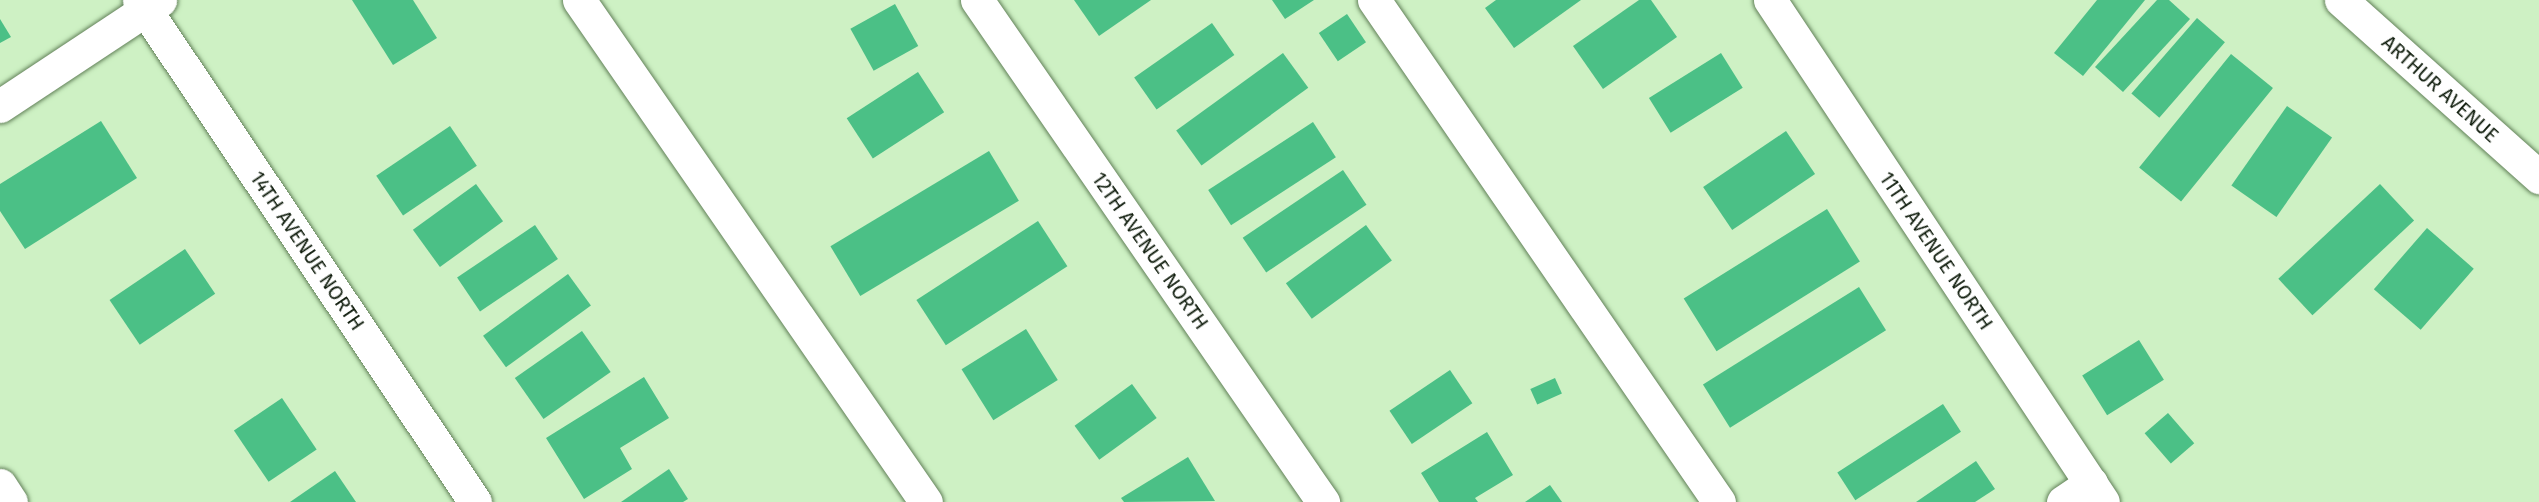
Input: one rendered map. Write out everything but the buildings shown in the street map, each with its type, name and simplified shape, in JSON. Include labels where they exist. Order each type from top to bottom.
[{"type":"street","points":[[579,0],[926,502]]},
{"type":"street","name":"12TH AVENUE NORTH","points":[[977,0],[1323,502]]},
{"type":"street","points":[[1374,0],[1719,502]]},
{"type":"street","name":"11TH AVENUE NORTH","points":[[1770,0],[2097,493]]},
{"type":"street","name":"ARTHUR AVENUE","points":[[2341,0],[2539,177]]},
{"type":"street","points":[[0,106],[148,3]]},
{"type":"street","name":"14TH AVENUE NORTH","points":[[148,3],[476,502]]},
{"type":"street","points":[[0,485],[11,502]]},
{"type":"street","points":[[2063,502],[2097,493]]}]
